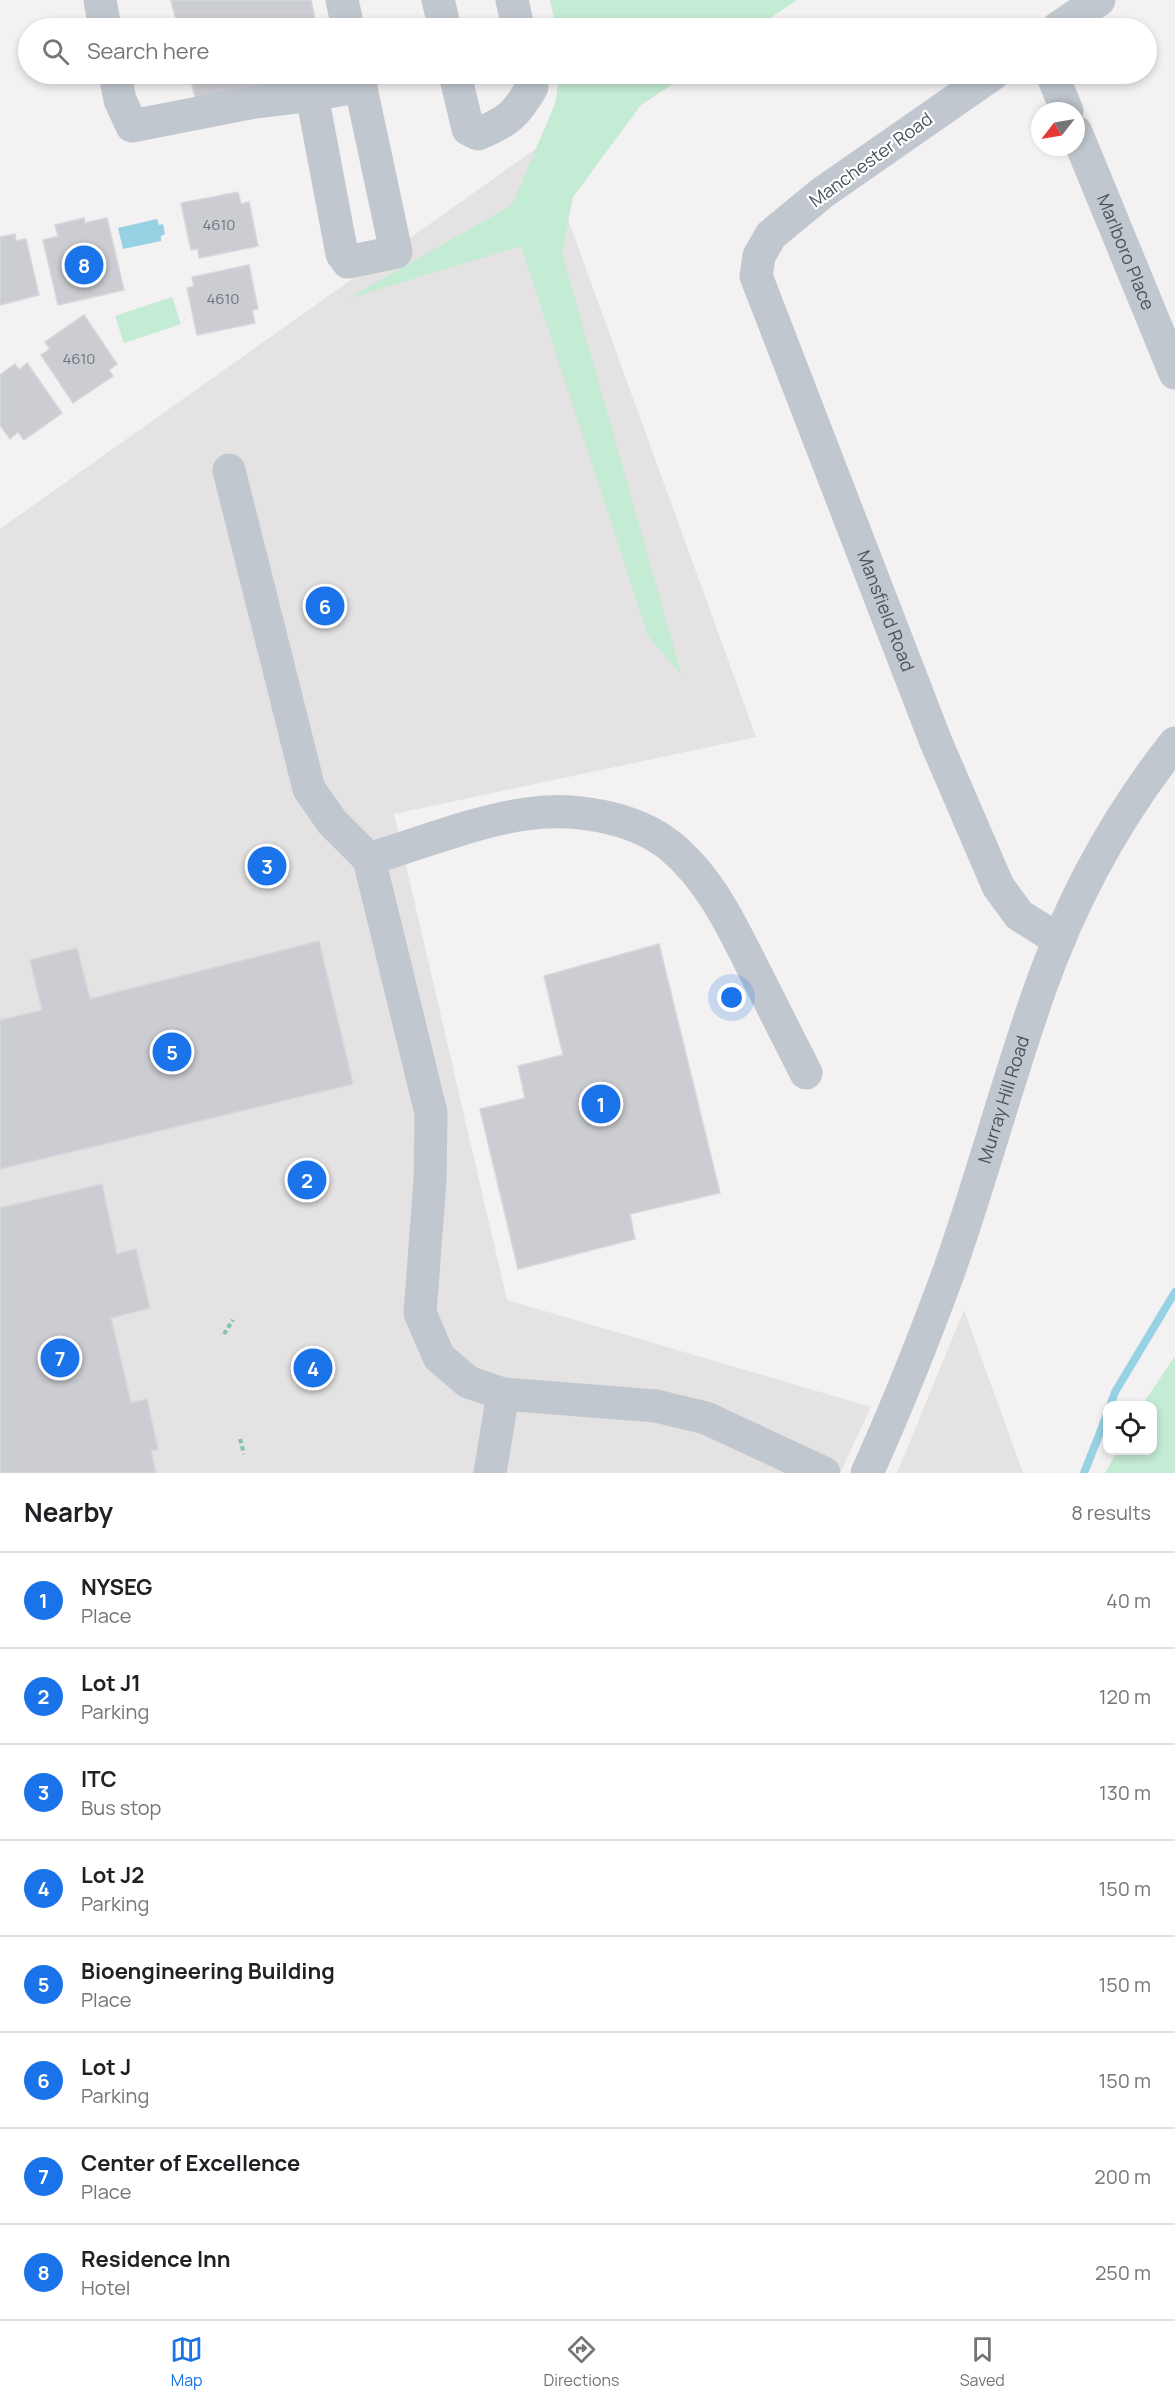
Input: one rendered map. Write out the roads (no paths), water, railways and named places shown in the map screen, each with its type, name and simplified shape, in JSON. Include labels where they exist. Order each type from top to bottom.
[{"type":"street","points":[[100,0],[103,18]]},
{"type":"street","points":[[342,0],[346,18]]},
{"type":"street","points":[[438,0],[442,18]]},
{"type":"street","points":[[512,0],[516,18]]},
{"type":"street","points":[[1073,18],[1099,0]]},
{"type":"street","points":[[117,84],[120,100],[132,126],[255,102],[312,95],[346,84]]},
{"type":"street","points":[[312,95],[342,254],[348,262],[365,260],[396,252],[360,84]]},
{"type":"street","points":[[457,84],[468,129],[478,134],[504,123],[524,101],[530,84]]},
{"type":"street","name":"Manchester Road","points":[[759,256],[771,235],[822,193],[979,84]]},
{"type":"street","points":[[1056,84],[1063,102]]},
{"type":"street","name":"Marlboro Place","points":[[1085,154],[1175,373]]},
{"type":"street","name":"Mansfield Road","points":[[759,256],[756,276],[760,287],[936,742],[998,886],[1019,915],[1059,940]]},
{"type":"street","points":[[229,470],[309,789],[332,822],[369,859],[431,1113],[430,1181],[420,1313],[439,1357],[468,1382],[503,1394],[656,1406],[706,1418],[824,1473]]},
{"type":"street","name":"Murray Hill Road","points":[[867,1473],[895,1411],[949,1270],[1040,988],[1059,940],[1091,872],[1143,783],[1175,743]]},
{"type":"street","points":[[369,859],[466,829],[526,814],[575,812],[624,821],[669,845],[705,883],[727,916],[806,1073]]},
{"type":"street","points":[[490,1473],[503,1394]]},
{"type":"water","points":[[157,219],[159,225],[163,224],[165,234],[161,236],[161,241],[123,249],[118,228]]},
{"type":"waterway","points":[[1112,1401],[1175,1292]]},
{"type":"waterway","points":[[1084,1473],[1103,1425]]},
{"type":"place","name":"Residence Inn","points":[[84,265]]},
{"type":"place","name":"Lot J","points":[[325,606]]},
{"type":"place","name":"ITC","points":[[267,866]]},
{"type":"place","name":"Bioengineering Building","points":[[172,1052]]},
{"type":"place","name":"NYSEG","points":[[601,1104]]},
{"type":"place","name":"Lot J1","points":[[307,1180]]},
{"type":"place","name":"Center of Excellence","points":[[60,1358]]},
{"type":"place","name":"Lot J2","points":[[313,1368]]}]
